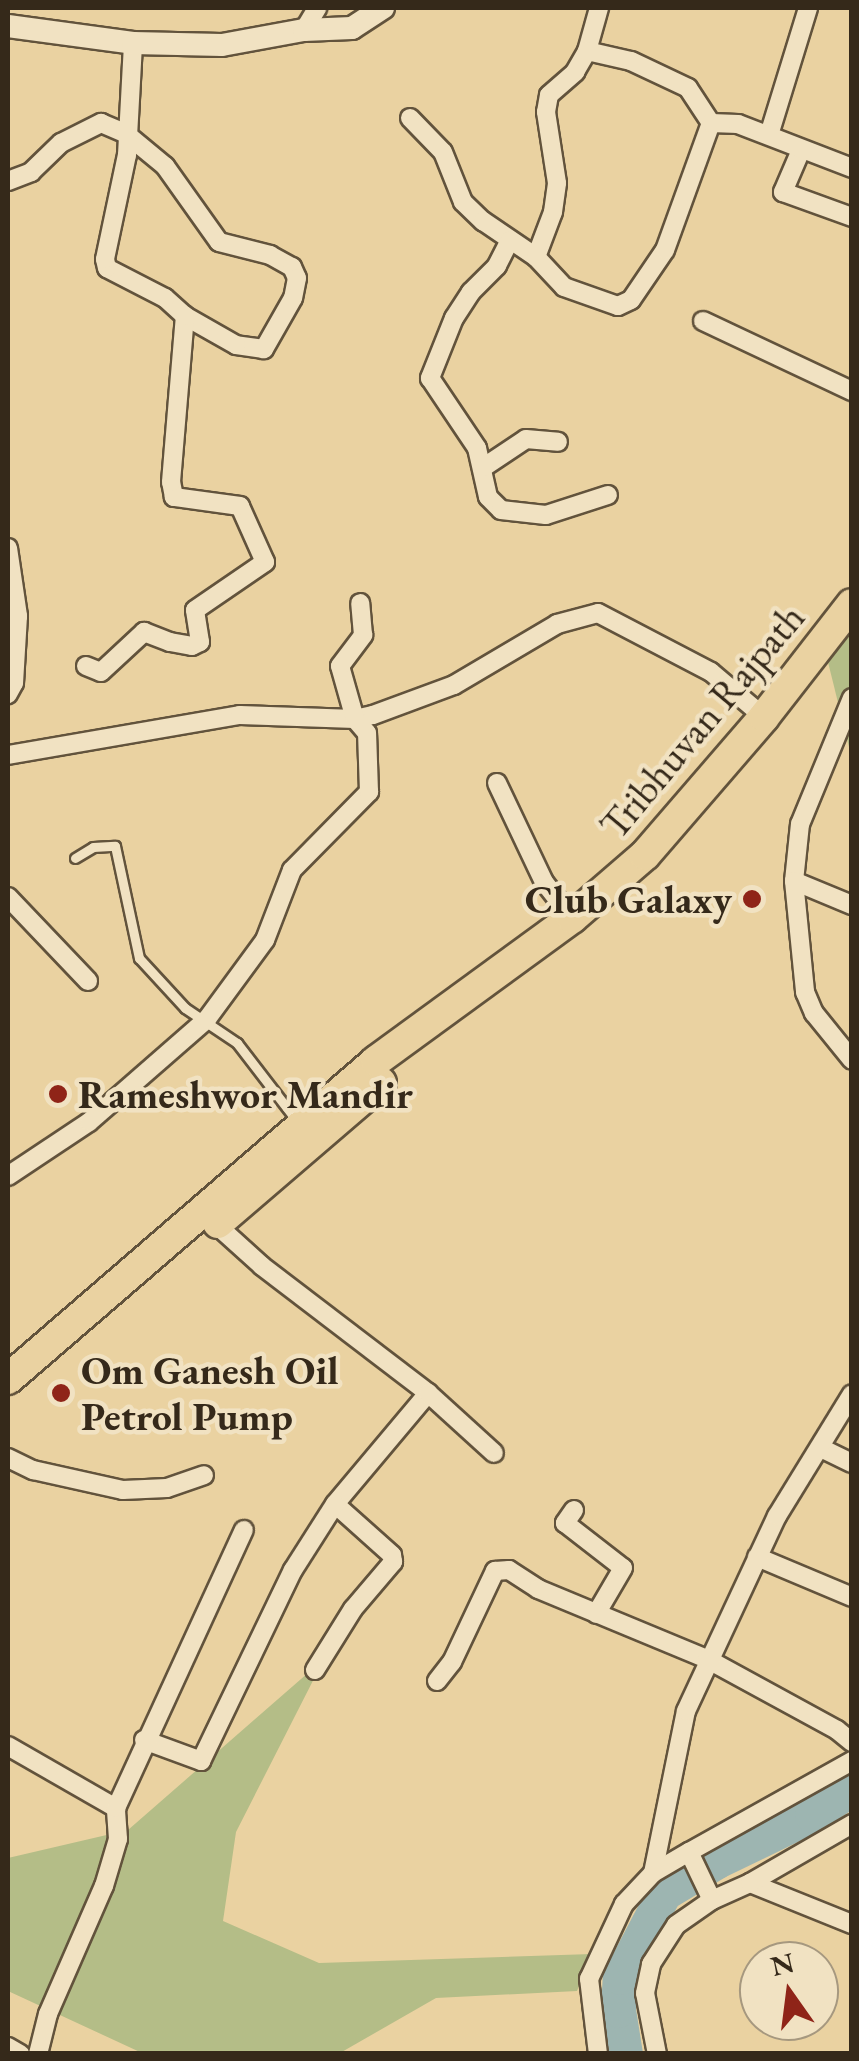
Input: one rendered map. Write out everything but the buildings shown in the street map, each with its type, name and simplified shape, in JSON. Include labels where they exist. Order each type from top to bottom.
[{"type":"highway","name":"Tribhuvan Rajpath","points":[[8,1394],[308,1133],[426,1045],[468,997],[572,918],[676,824],[852,604]]},
{"type":"highway","name":"Tribhuvan Rajpath","points":[[8,1379],[209,1218]]},
{"type":"street","points":[[304,30],[317,8]]},
{"type":"street","points":[[8,26],[134,43],[222,45],[304,30],[352,28],[383,8]]},
{"type":"street","points":[[536,257],[557,182],[546,112],[549,95],[575,72],[588,52],[599,8]]},
{"type":"street","points":[[769,135],[808,8]]},
{"type":"street","points":[[8,181],[31,172],[61,143],[101,122],[125,133],[165,166],[219,242],[270,255],[292,267],[296,278],[293,298],[264,349],[236,345],[185,316],[166,298],[107,268],[106,250],[126,155],[125,133],[134,43]]},
{"type":"street","points":[[588,52],[631,61],[688,88],[712,123]]},
{"type":"street","points":[[410,118],[443,152],[462,202],[536,257],[576,294],[618,306],[632,300],[665,250],[712,123]]},
{"type":"street","points":[[712,123],[738,124],[852,168]]},
{"type":"street","points":[[802,150],[783,192],[852,217]]},
{"type":"street","points":[[510,240],[498,266],[470,292],[454,318],[430,378],[478,448],[488,497],[501,510],[546,515],[608,495]]},
{"type":"street","points":[[86,666],[101,672],[144,632],[192,646],[200,642],[194,610],[265,562],[240,506],[174,496],[171,489],[185,316]]},
{"type":"street","points":[[703,321],[852,390]]},
{"type":"street","points":[[484,467],[526,439],[558,442]]},
{"type":"street","points":[[8,548],[18,616],[14,682],[8,694]]},
{"type":"street","points":[[8,1176],[88,1122],[207,1018],[265,940],[292,870],[369,792],[367,733],[354,719],[340,666],[363,635],[360,602]]},
{"type":"street","points":[[8,755],[240,715],[354,719],[454,685],[557,624],[598,614],[711,672],[764,717]]},
{"type":"street","points":[[852,698],[800,824],[794,881],[805,992],[814,1013],[852,1060]]},
{"type":"street","points":[[497,784],[544,882],[572,918]]},
{"type":"street","points":[[794,881],[852,904]]},
{"type":"street","points":[[8,898],[88,981]]},
{"type":"street","points":[[209,1218],[273,1275],[428,1393],[494,1453]]},
{"type":"street","points":[[144,1740],[201,1761],[293,1570],[334,1504],[428,1393]]},
{"type":"street","points":[[653,1873],[686,1711],[707,1659],[757,1557],[852,1394]]},
{"type":"street","points":[[822,1448],[852,1463]]},
{"type":"street","points":[[8,1458],[33,1470],[122,1490],[168,1488],[204,1475]]},
{"type":"street","points":[[315,1670],[353,1610],[393,1562],[392,1555],[334,1504]]},
{"type":"street","points":[[574,1510],[566,1523],[624,1568],[596,1614]]},
{"type":"street","points":[[38,2054],[48,2014],[104,1886],[118,1840],[116,1808],[144,1740],[244,1530]]},
{"type":"street","points":[[757,1557],[852,1597]]},
{"type":"street","points":[[437,1681],[452,1662],[495,1571],[509,1570],[596,1614],[707,1659],[852,1742]]},
{"type":"street","points":[[8,1746],[116,1808]]},
{"type":"street","points":[[598,2054],[589,1979],[624,1904],[653,1873],[691,1856],[852,1761]]},
{"type":"street","points":[[657,2054],[645,1993],[651,1964],[676,1925],[709,1894],[750,1883],[852,1824]]},
{"type":"street","points":[[691,1856],[709,1894]]},
{"type":"street","points":[[750,1883],[852,1924]]},
{"type":"street","points":[[8,2047],[20,2054]]},
{"type":"lane","points":[[75,858],[93,847],[115,846],[139,958],[185,1008],[207,1018],[237,1042],[308,1133]]},
{"type":"green space","points":[[851,630],[851,755],[825,650]]},
{"type":"green space","points":[[324,1659],[236,1832],[223,1921],[319,1963],[592,1954],[577,1991],[436,1998],[340,2053],[142,2053],[8,1991],[8,1858],[128,1830]]},
{"type":"waterway","points":[[625,2054],[618,2010],[620,1977],[664,1893],[717,1861],[812,1815],[852,1788]]},
{"type":"place","name":"Club Galaxy","points":[[752,899]]},
{"type":"place","name":"Rameshwor Mandir","points":[[58,1094]]},
{"type":"place","name":"Om Ganesh Oil Petrol Pump","points":[[61,1393]]}]
